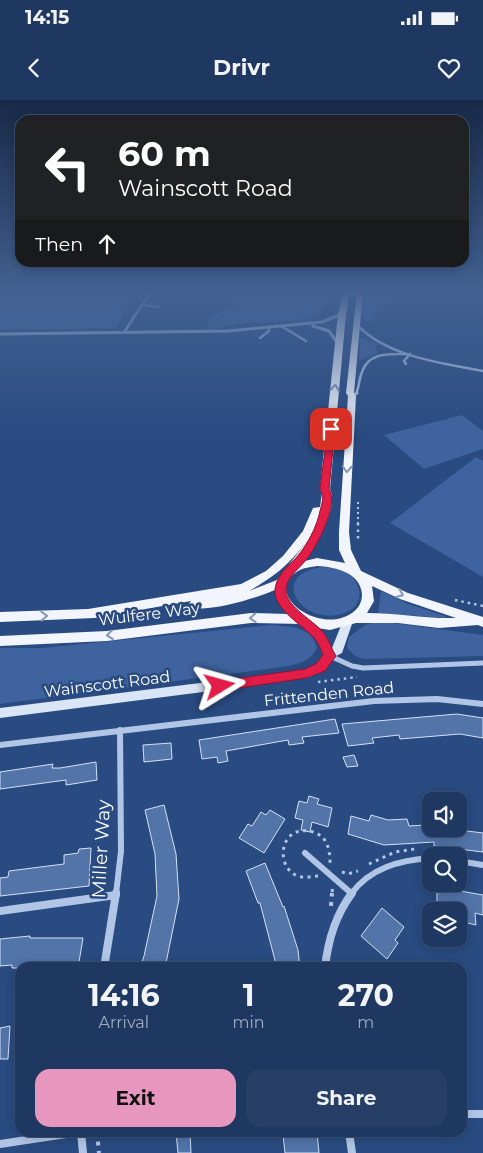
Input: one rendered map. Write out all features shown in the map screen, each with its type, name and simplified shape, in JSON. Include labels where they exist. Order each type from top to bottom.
[{"type":"main road","points":[[340,340],[325,489],[327,502],[317,534],[306,554],[281,583],[280,590],[283,601],[290,611],[302,619],[328,625],[352,619],[398,618],[439,623],[482,622]]},
{"type":"main road","points":[[352,619],[364,609],[368,598],[365,583],[355,572],[345,550],[344,532],[352,396],[350,393],[355,340]]},
{"type":"main road","points":[[88,613],[224,592],[244,588],[261,580],[278,568],[295,550],[308,532],[316,516],[322,492],[325,489]]},
{"type":"main road","points":[[292,570],[303,564],[317,562],[336,564],[404,596],[482,622]]},
{"type":"main road","name":"Wulfere Way","points":[[0,617],[88,613],[234,600],[252,596],[281,583]]},
{"type":"main road","name":"Wulfere Way","points":[[0,641],[107,636],[251,618],[302,619]]},
{"type":"street","points":[[336,340],[339,347]]},
{"type":"street","points":[[302,619],[321,638],[330,655],[352,666],[365,668],[483,663]]},
{"type":"street","name":"Wainscott Road","points":[[0,713],[296,676],[314,671],[324,664],[330,655],[338,650],[352,619]]},
{"type":"street","name":"Frittenden Road","points":[[0,744],[374,701],[437,699],[483,704]]},
{"type":"street","name":"Miller Way","points":[[105,962],[111,933],[121,851],[120,730]]},
{"type":"street","points":[[305,853],[350,893]]},
{"type":"street","points":[[327,962],[329,937],[334,921],[350,893],[370,875],[387,866],[411,859],[422,858]]},
{"type":"street","points":[[467,862],[483,865]]},
{"type":"street","points":[[0,911],[116,895]]},
{"type":"street","points":[[467,1114],[483,1114]]},
{"type":"street","points":[[0,1144],[47,1137]]},
{"type":"street","points":[[81,1137],[83,1153]]},
{"type":"street","points":[[350,1137],[352,1153]]},
{"type":"lane","points":[[374,340],[410,354],[483,371]]},
{"type":"lane","points":[[352,396],[357,394],[361,371],[370,359],[386,354],[410,354]]},
{"type":"lane","points":[[406,364],[404,361],[410,354]]},
{"type":"lane","points":[[315,428],[331,429]]},
{"type":"path","points":[[358,495],[358,548]]},
{"type":"path","points":[[453,600],[483,606]]},
{"type":"path","points":[[322,877],[302,877],[295,875],[289,870],[282,856],[283,845],[288,836],[302,830],[318,833],[329,846],[331,864],[346,873],[353,873],[384,856],[418,848]]},
{"type":"path","points":[[329,884],[333,898],[329,911]]},
{"type":"path","points":[[97,1137],[98,1153]]},
{"type":"shaded area","points":[[360,340],[379,344],[375,348],[378,353],[359,360]]},
{"type":"shaded area","points":[[462,415],[483,431],[483,449],[424,469],[384,435]]},
{"type":"shaded area","points":[[476,457],[483,461],[483,577],[390,523]]},
{"type":"shaded area","points":[[322,567],[344,571],[350,575],[358,586],[359,597],[357,603],[347,612],[332,616],[318,614],[306,608],[297,600],[294,590],[296,580],[305,572]]},
{"type":"shaded area","points":[[381,591],[408,604],[445,616],[446,618],[378,613]]},
{"type":"shaded area","points":[[375,622],[483,635],[483,656],[364,659],[355,656],[347,648],[349,637],[365,625]]},
{"type":"shaded area","points":[[272,625],[293,627],[305,632],[310,635],[317,648],[307,660],[282,667],[0,704],[0,648],[42,648]]},
{"type":"building","points":[[457,714],[483,718],[483,738],[460,734],[400,739],[399,735],[372,738],[374,743],[348,746],[342,724]]},
{"type":"building","points":[[335,719],[339,733],[302,737],[304,743],[289,745],[288,740],[226,751],[228,761],[218,763],[217,757],[202,759],[199,740]]},
{"type":"building","points":[[171,743],[172,759],[144,762],[143,745]]},
{"type":"building","points":[[354,755],[358,766],[347,767],[343,757]]},
{"type":"building","points":[[96,762],[97,780],[66,785],[66,780],[0,789],[0,772],[53,764],[52,768],[60,768]]},
{"type":"building","points":[[309,796],[319,799],[317,804],[332,808],[328,827],[312,822],[310,832],[301,830],[303,820],[295,818],[299,801],[307,803]]},
{"type":"building","points":[[164,805],[176,854],[179,899],[166,962],[142,962],[157,896],[155,854],[145,810]]},
{"type":"building","points":[[270,810],[285,819],[264,853],[239,838],[248,824],[252,826],[261,812],[266,815]]},
{"type":"building","points":[[371,815],[388,820],[407,819],[409,826],[422,825],[422,837],[467,837],[467,831],[483,833],[483,852],[467,850],[467,847],[434,846],[434,842],[384,845],[348,834],[351,816],[369,821]]},
{"type":"building","points":[[91,848],[89,886],[0,896],[0,878],[8,877],[9,871],[64,864],[64,855],[78,853],[79,849]]},
{"type":"building","points":[[265,863],[284,906],[298,950],[299,962],[275,962],[260,903],[258,903],[246,871]]},
{"type":"building","points":[[437,892],[466,892],[483,895],[483,915],[475,913],[476,925],[467,923],[467,902],[437,902]]},
{"type":"building","points":[[382,908],[404,927],[395,940],[398,943],[387,959],[361,936]]},
{"type":"building","points":[[30,936],[30,938],[83,938],[79,962],[15,962],[15,968],[12,968],[12,965],[0,966],[0,939]]},
{"type":"building","points":[[10,1026],[8,1059],[0,1059],[0,1028]]},
{"type":"building","points":[[176,1137],[190,1137],[191,1153],[178,1153]]},
{"type":"building","points":[[283,1137],[317,1137],[319,1153],[285,1153]]},
{"type":"route","points":[[220,686],[306,674],[320,667],[330,656],[321,638],[302,619],[287,608],[280,590],[284,577],[306,554],[317,534],[323,517],[327,502],[325,489],[331,429]]}]
